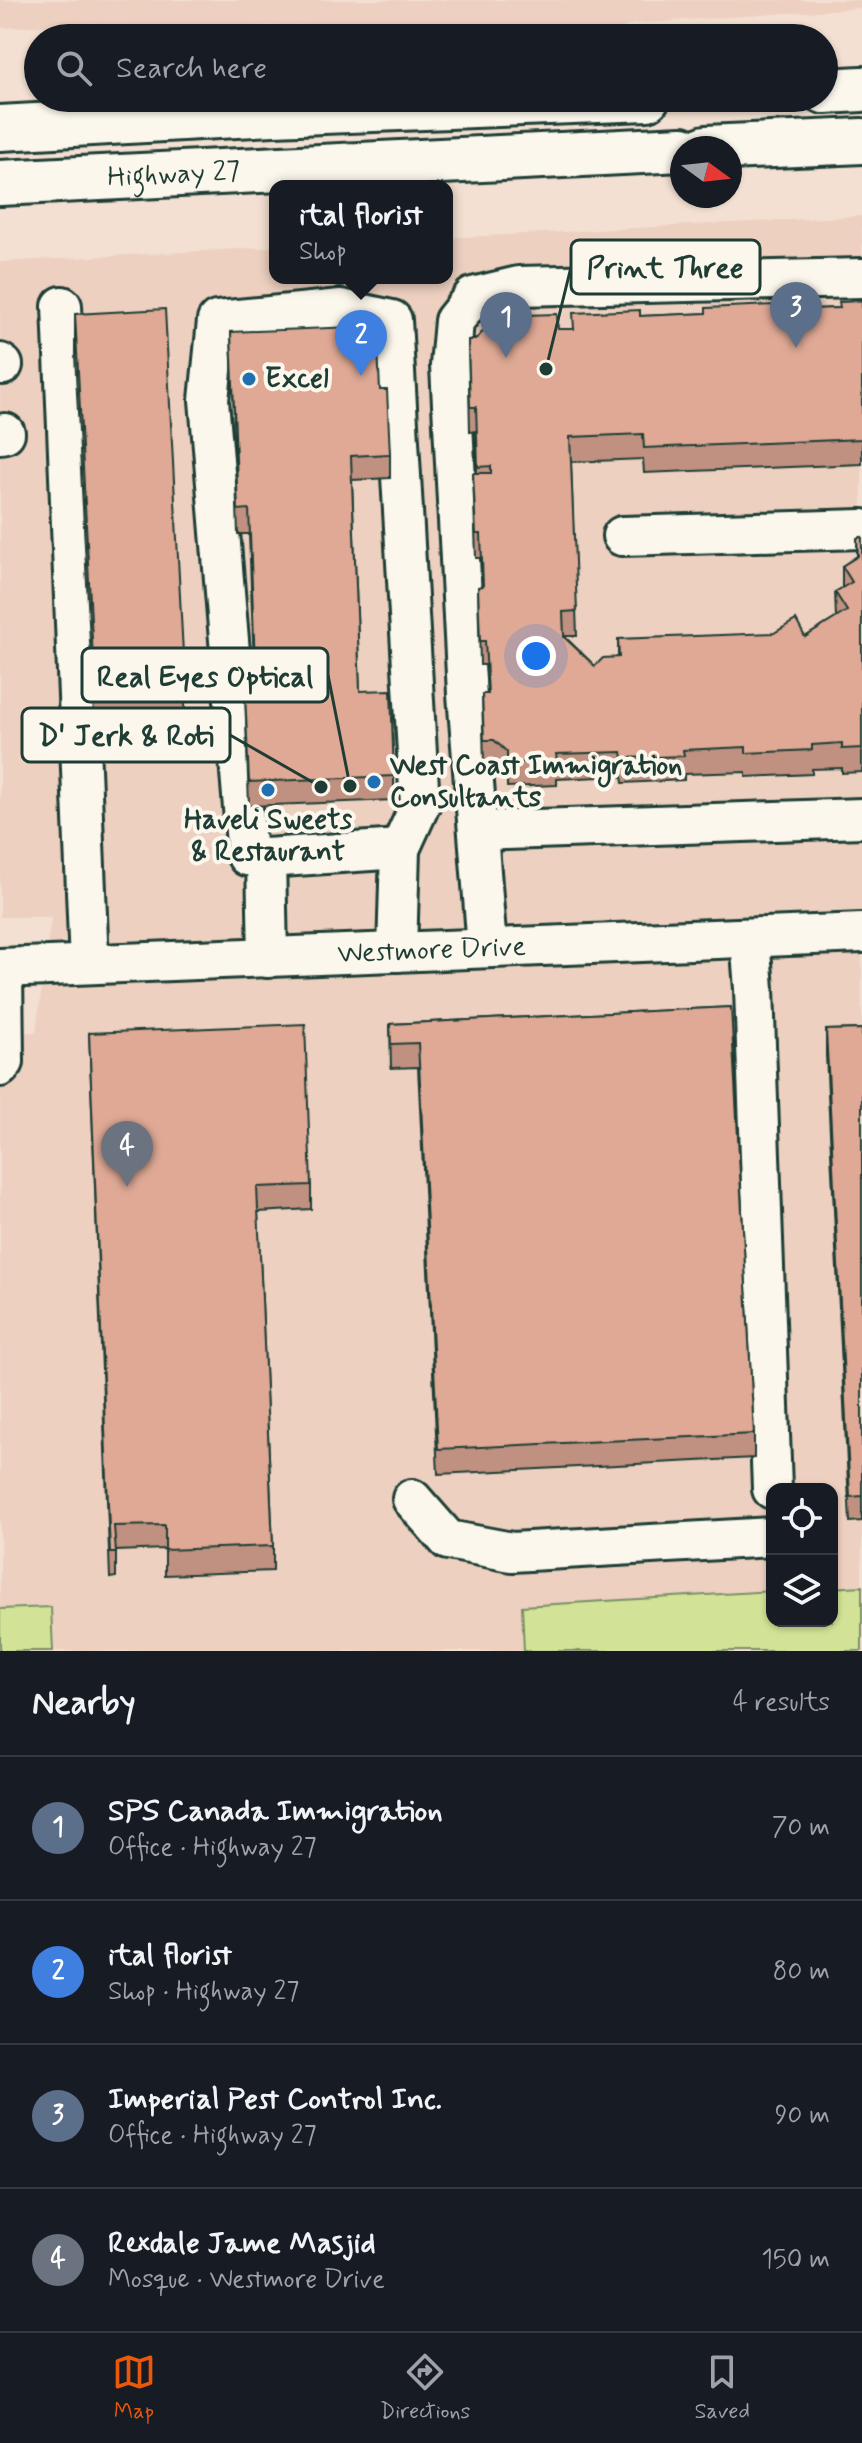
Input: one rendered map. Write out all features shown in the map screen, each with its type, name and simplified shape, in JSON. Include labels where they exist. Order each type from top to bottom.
[{"type":"main road","points":[[838,90],[862,89]]},
{"type":"main road","name":"Highway 27","points":[[0,128],[298,112]]},
{"type":"main road","points":[[742,146],[862,141]]},
{"type":"main road","name":"Highway 27","points":[[0,183],[670,150]]},
{"type":"street","points":[[487,948],[450,366],[454,321],[473,297],[519,286],[862,278]]},
{"type":"street","points":[[62,306],[89,964]]},
{"type":"street","points":[[397,952],[400,849],[420,805],[392,320],[341,309],[217,321],[209,400],[247,856],[266,858],[400,849]]},
{"type":"street","points":[[622,536],[862,529]]},
{"type":"street","points":[[478,831],[862,818]]},
{"type":"street","points":[[266,858],[268,958]]},
{"type":"street","name":"Westmore Drive","points":[[2,968],[862,933]]},
{"type":"street","points":[[750,938],[772,1483]]},
{"type":"street","points":[[0,1067],[4,1062],[2,968]]},
{"type":"street","points":[[412,1499],[448,1540],[512,1552],[766,1537]]},
{"type":"shaded area","points":[[0,0],[862,0],[862,8],[630,24],[93,23],[24,24],[24,27],[0,28]]},
{"type":"shaded area","points":[[862,216],[862,1586],[838,1588],[838,1483],[766,1483],[766,1591],[523,1606],[524,1651],[53,1651],[51,1607],[0,1609],[0,1034],[36,1032],[51,917],[0,917],[0,262],[269,247],[269,284],[453,284],[453,238]]},
{"type":"green space","points":[[862,1586],[862,1651],[524,1651],[522,1606],[766,1591],[766,1627],[838,1627],[838,1588]]},
{"type":"green space","points":[[51,1607],[53,1651],[0,1651],[0,1609]]},
{"type":"building","points":[[862,301],[862,439],[644,448],[643,434],[570,437],[577,611],[563,612],[564,637],[595,666],[603,658],[619,657],[618,639],[774,633],[796,620],[805,637],[847,611],[835,592],[852,582],[842,566],[858,556],[857,538],[862,537],[862,748],[842,749],[842,743],[812,745],[812,750],[746,753],[746,747],[683,750],[684,756],[623,758],[622,752],[556,754],[557,761],[507,763],[507,752],[494,740],[484,740],[482,694],[488,694],[485,641],[480,641],[478,587],[483,586],[481,534],[476,534],[473,473],[491,473],[491,466],[478,467],[476,407],[470,407],[468,340],[475,340],[490,324],[489,316],[557,314],[558,329],[574,329],[573,313],[640,310],[640,316],[706,313],[706,308],[773,305],[773,310],[840,308],[839,302]]},
{"type":"building","points":[[165,309],[185,692],[95,697],[75,314]]},
{"type":"building","points":[[377,326],[380,390],[387,390],[390,454],[351,456],[360,691],[391,690],[394,776],[249,782],[245,692],[256,691],[249,509],[238,510],[231,332]]},
{"type":"building","points":[[731,1007],[754,1434],[438,1449],[418,1043],[391,1044],[390,1024]]},
{"type":"building","points":[[305,1024],[311,1185],[257,1187],[273,1546],[165,1550],[165,1525],[114,1526],[116,1553],[110,1553],[89,1033]]},
{"type":"building","points":[[862,1029],[862,1496],[850,1497],[826,1030]]},
{"type":"place","name":"Imperial Pest Control Inc.","points":[[796,348]]},
{"type":"place","name":"SPS Canada Immigration","points":[[506,358]]},
{"type":"place","name":"Print Three","points":[[546,369]]},
{"type":"place","name":"ital florist","points":[[361,376]]},
{"type":"place","name":"Excel","points":[[249,379]]},
{"type":"place","name":"West Coast Immigration Consultants","points":[[374,782]]},
{"type":"place","name":"Real Eyes Optical","points":[[350,786]]},
{"type":"place","name":"D' Jerk & Roti","points":[[321,787]]},
{"type":"place","name":"Haveli Sweets & Restaurant","points":[[268,790]]},
{"type":"place","name":"Rexdale Jame Masjid","points":[[127,1187]]}]
